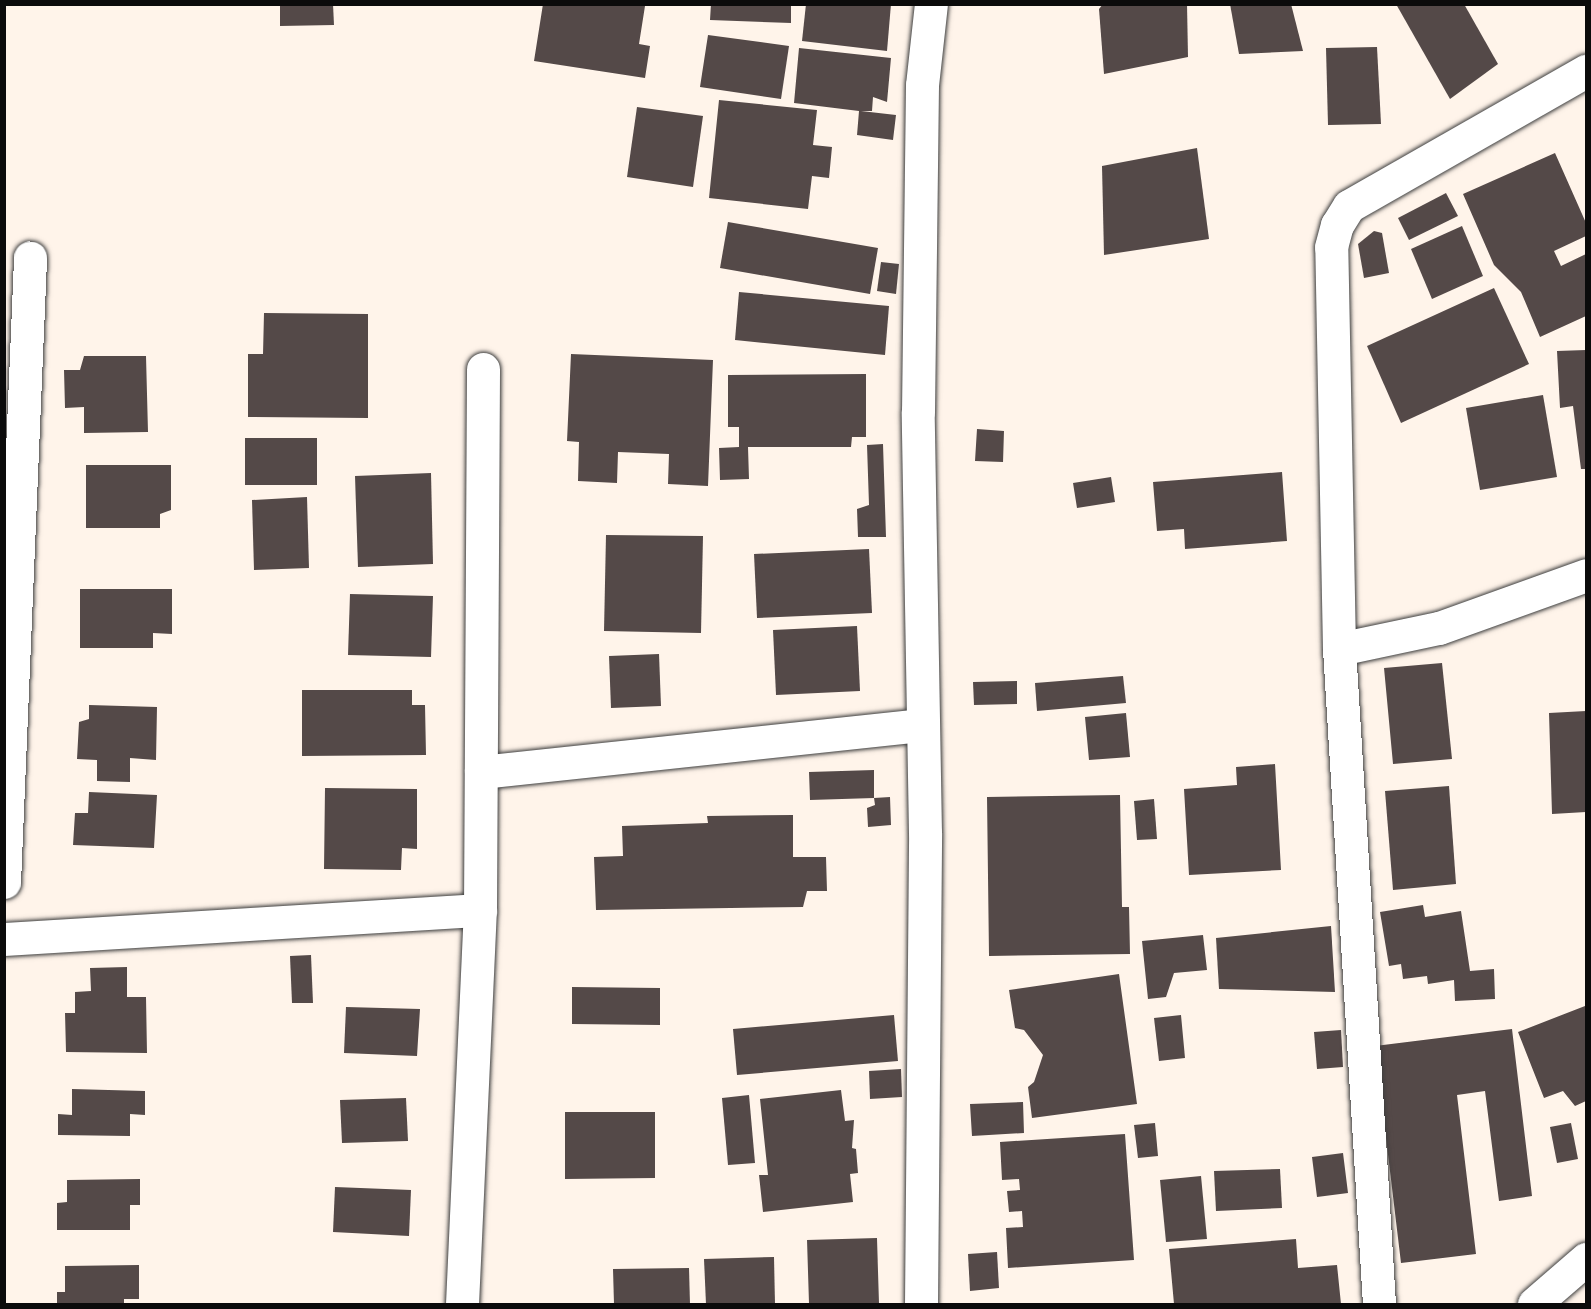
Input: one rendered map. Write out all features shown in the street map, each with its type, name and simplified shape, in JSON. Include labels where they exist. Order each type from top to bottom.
[{"type":"street","points":[[921,1305],[923,725],[918,412],[922,85],[932,4]]},
{"type":"street","points":[[1379,1305],[1339,649],[1331,247],[1337,225],[1349,206],[1587,71]]},
{"type":"street","points":[[4,882],[30,258]]},
{"type":"street","points":[[462,1305],[480,910],[483,369]]},
{"type":"street","points":[[1339,649],[1439,628],[1587,575]]},
{"type":"street","points":[[481,772],[923,725]]},
{"type":"street","points":[[4,939],[480,910]]},
{"type":"street","points":[[1534,1305],[1587,1259]]},
{"type":"building","points":[[280,4],[333,4],[334,25],[280,26]]},
{"type":"building","points":[[543,4],[645,6],[639,44],[650,46],[645,78],[534,61]]},
{"type":"building","points":[[711,4],[791,4],[791,23],[710,20]]},
{"type":"building","points":[[806,4],[891,4],[887,51],[802,41]]},
{"type":"building","points":[[1103,4],[1187,4],[1188,57],[1104,74],[1099,9]]},
{"type":"building","points":[[1230,4],[1291,4],[1303,51],[1239,54]]},
{"type":"building","points":[[1396,4],[1464,4],[1498,64],[1450,99]]},
{"type":"building","points":[[708,35],[789,46],[781,99],[700,87]]},
{"type":"building","points":[[1377,47],[1381,124],[1328,125],[1326,48]]},
{"type":"building","points":[[799,48],[891,58],[887,102],[873,97],[872,111],[861,111],[896,115],[893,140],[857,135],[859,111],[794,103]]},
{"type":"building","points":[[719,100],[817,110],[813,145],[832,147],[829,178],[812,176],[808,209],[709,198]]},
{"type":"building","points":[[637,107],[703,116],[693,187],[627,177]]},
{"type":"building","points":[[1197,148],[1209,239],[1104,255],[1102,166]]},
{"type":"building","points":[[1555,153],[1586,223],[1586,236],[1554,251],[1561,266],[1586,254],[1586,316],[1540,337],[1521,292],[1494,265],[1463,194]]},
{"type":"building","points":[[1446,193],[1458,216],[1409,240],[1398,218]]},
{"type":"building","points":[[728,222],[878,248],[870,294],[720,268]]},
{"type":"building","points":[[1462,226],[1483,276],[1432,299],[1411,249]]},
{"type":"building","points":[[1374,231],[1382,233],[1389,273],[1364,278],[1358,244]]},
{"type":"building","points":[[881,262],[899,264],[896,294],[877,291]]},
{"type":"building","points":[[1494,288],[1529,364],[1401,423],[1367,346]]},
{"type":"building","points":[[739,292],[889,306],[885,355],[735,340]]},
{"type":"building","points":[[264,313],[368,314],[368,418],[248,417],[248,354],[263,354]]},
{"type":"building","points":[[1586,350],[1586,469],[1581,469],[1573,406],[1560,408],[1557,351]]},
{"type":"building","points":[[571,354],[713,360],[708,486],[668,484],[669,454],[618,452],[617,483],[578,481],[579,442],[567,441]]},
{"type":"building","points":[[84,356],[146,356],[148,432],[84,433],[84,407],[65,408],[64,370],[80,370]]},
{"type":"building","points":[[866,374],[866,437],[852,437],[851,447],[748,447],[749,479],[720,480],[719,448],[739,447],[739,427],[728,427],[728,375]]},
{"type":"building","points":[[1543,395],[1557,477],[1480,490],[1466,408]]},
{"type":"building","points":[[977,429],[1004,431],[1003,462],[975,461]]},
{"type":"building","points":[[245,438],[317,438],[317,485],[245,485]]},
{"type":"building","points":[[883,444],[886,537],[858,537],[857,509],[869,505],[867,445]]},
{"type":"building","points":[[86,465],[171,465],[171,510],[160,514],[160,528],[86,528]]},
{"type":"building","points":[[1282,472],[1287,541],[1185,549],[1184,529],[1157,531],[1153,482]]},
{"type":"building","points":[[431,473],[433,564],[358,567],[355,476]]},
{"type":"building","points":[[1111,477],[1115,502],[1077,508],[1073,483]]},
{"type":"building","points":[[307,497],[309,568],[254,570],[252,500]]},
{"type":"building","points":[[606,535],[703,536],[701,633],[604,631]]},
{"type":"building","points":[[869,549],[872,613],[757,618],[754,554]]},
{"type":"building","points":[[80,589],[172,589],[172,634],[153,633],[153,648],[80,648]]},
{"type":"building","points":[[350,594],[433,596],[431,657],[348,655]]},
{"type":"building","points":[[857,626],[860,691],[776,695],[773,630]]},
{"type":"building","points":[[659,654],[661,706],[611,708],[609,656]]},
{"type":"building","points":[[1442,663],[1452,759],[1393,764],[1384,668]]},
{"type":"building","points":[[1123,676],[1126,703],[1037,711],[1035,683]]},
{"type":"building","points":[[1017,681],[1017,704],[974,705],[973,682]]},
{"type":"building","points":[[302,690],[412,690],[412,705],[425,705],[426,755],[302,756]]},
{"type":"building","points":[[89,705],[157,707],[156,760],[130,758],[130,782],[97,781],[97,760],[77,759],[79,722],[89,719]]},
{"type":"building","points":[[1586,711],[1586,812],[1552,814],[1549,713]]},
{"type":"building","points":[[1126,713],[1130,757],[1089,760],[1085,717]]},
{"type":"building","points":[[1275,764],[1281,870],[1189,875],[1184,789],[1237,785],[1236,767]]},
{"type":"building","points":[[874,770],[874,798],[810,800],[809,772]]},
{"type":"building","points":[[1449,786],[1456,884],[1393,890],[1385,791]]},
{"type":"building","points":[[325,788],[417,789],[417,849],[402,848],[401,870],[324,869]]},
{"type":"building","points":[[89,792],[157,795],[154,848],[73,845],[75,813],[88,813]]},
{"type":"building","points":[[1120,795],[1122,907],[1129,907],[1130,954],[989,956],[987,797]]},
{"type":"building","points":[[890,797],[891,825],[868,827],[867,808],[875,805],[874,798]]},
{"type":"building","points":[[1154,799],[1157,839],[1137,840],[1134,801]]},
{"type":"building","points":[[793,815],[793,857],[826,857],[827,891],[807,891],[803,907],[596,910],[594,857],[623,856],[622,826],[708,823],[707,816]]},
{"type":"building","points":[[1423,905],[1425,917],[1461,911],[1470,971],[1494,969],[1495,999],[1455,1001],[1454,980],[1428,984],[1427,976],[1403,979],[1401,964],[1389,966],[1380,912]]},
{"type":"building","points":[[1331,926],[1335,992],[1219,989],[1216,938]]},
{"type":"building","points":[[1203,935],[1207,970],[1174,973],[1166,997],[1148,999],[1142,941]]},
{"type":"building","points":[[311,955],[313,1003],[292,1003],[290,956]]},
{"type":"building","points":[[127,967],[127,997],[146,997],[147,1053],[66,1052],[65,1013],[75,1013],[75,992],[91,991],[90,968]]},
{"type":"building","points":[[1119,974],[1137,1104],[1032,1118],[1028,1087],[1034,1082],[1043,1055],[1024,1030],[1015,1028],[1009,990]]},
{"type":"building","points":[[572,987],[660,988],[660,1025],[572,1024]]},
{"type":"building","points":[[1585,1006],[1586,1101],[1575,1106],[1563,1091],[1544,1098],[1518,1032]]},
{"type":"building","points":[[346,1007],[420,1009],[417,1056],[344,1053]]},
{"type":"building","points":[[894,1015],[898,1061],[737,1075],[733,1029]]},
{"type":"building","points":[[1181,1015],[1185,1058],[1159,1061],[1154,1018]]},
{"type":"building","points":[[1512,1029],[1532,1196],[1499,1201],[1485,1091],[1457,1095],[1476,1254],[1401,1263],[1375,1046]]},
{"type":"building","points":[[1341,1030],[1343,1067],[1317,1069],[1314,1032]]},
{"type":"building","points":[[901,1069],[902,1097],[870,1099],[869,1071]]},
{"type":"building","points":[[72,1089],[145,1091],[145,1115],[130,1114],[130,1136],[58,1135],[58,1114],[72,1115]]},
{"type":"building","points":[[841,1090],[845,1121],[854,1120],[852,1148],[856,1149],[858,1173],[850,1174],[853,1202],[763,1212],[759,1175],[768,1175],[760,1099]]},
{"type":"building","points":[[749,1095],[755,1163],[728,1165],[722,1098]]},
{"type":"building","points":[[406,1098],[408,1141],[342,1143],[340,1100]]},
{"type":"building","points":[[1023,1102],[1024,1133],[972,1136],[970,1104]]},
{"type":"building","points":[[565,1112],[655,1112],[655,1178],[565,1179]]},
{"type":"building","points":[[1155,1123],[1158,1156],[1138,1158],[1134,1125]]},
{"type":"building","points":[[1571,1123],[1578,1159],[1557,1163],[1550,1127]]},
{"type":"building","points":[[1125,1134],[1134,1260],[1008,1268],[1006,1228],[1023,1227],[1022,1211],[1009,1212],[1007,1191],[1020,1190],[1019,1179],[1002,1180],[1000,1142]]},
{"type":"building","points":[[1343,1153],[1348,1193],[1317,1197],[1312,1157]]},
{"type":"building","points":[[1280,1169],[1282,1208],[1216,1211],[1214,1171]]},
{"type":"building","points":[[1201,1176],[1207,1239],[1166,1242],[1160,1180]]},
{"type":"building","points":[[140,1179],[140,1205],[130,1205],[130,1230],[57,1230],[57,1203],[67,1202],[67,1180]]},
{"type":"building","points":[[335,1187],[411,1190],[409,1236],[333,1232]]},
{"type":"building","points":[[877,1238],[879,1304],[809,1304],[807,1240]]},
{"type":"building","points":[[1296,1239],[1298,1268],[1337,1265],[1341,1304],[1174,1304],[1169,1249]]},
{"type":"building","points":[[997,1252],[999,1288],[970,1291],[968,1254]]},
{"type":"building","points":[[774,1257],[775,1304],[706,1304],[704,1259]]},
{"type":"building","points":[[139,1265],[139,1299],[124,1299],[124,1304],[57,1304],[57,1292],[65,1292],[65,1266]]},
{"type":"building","points":[[689,1268],[690,1304],[614,1304],[613,1269]]}]
